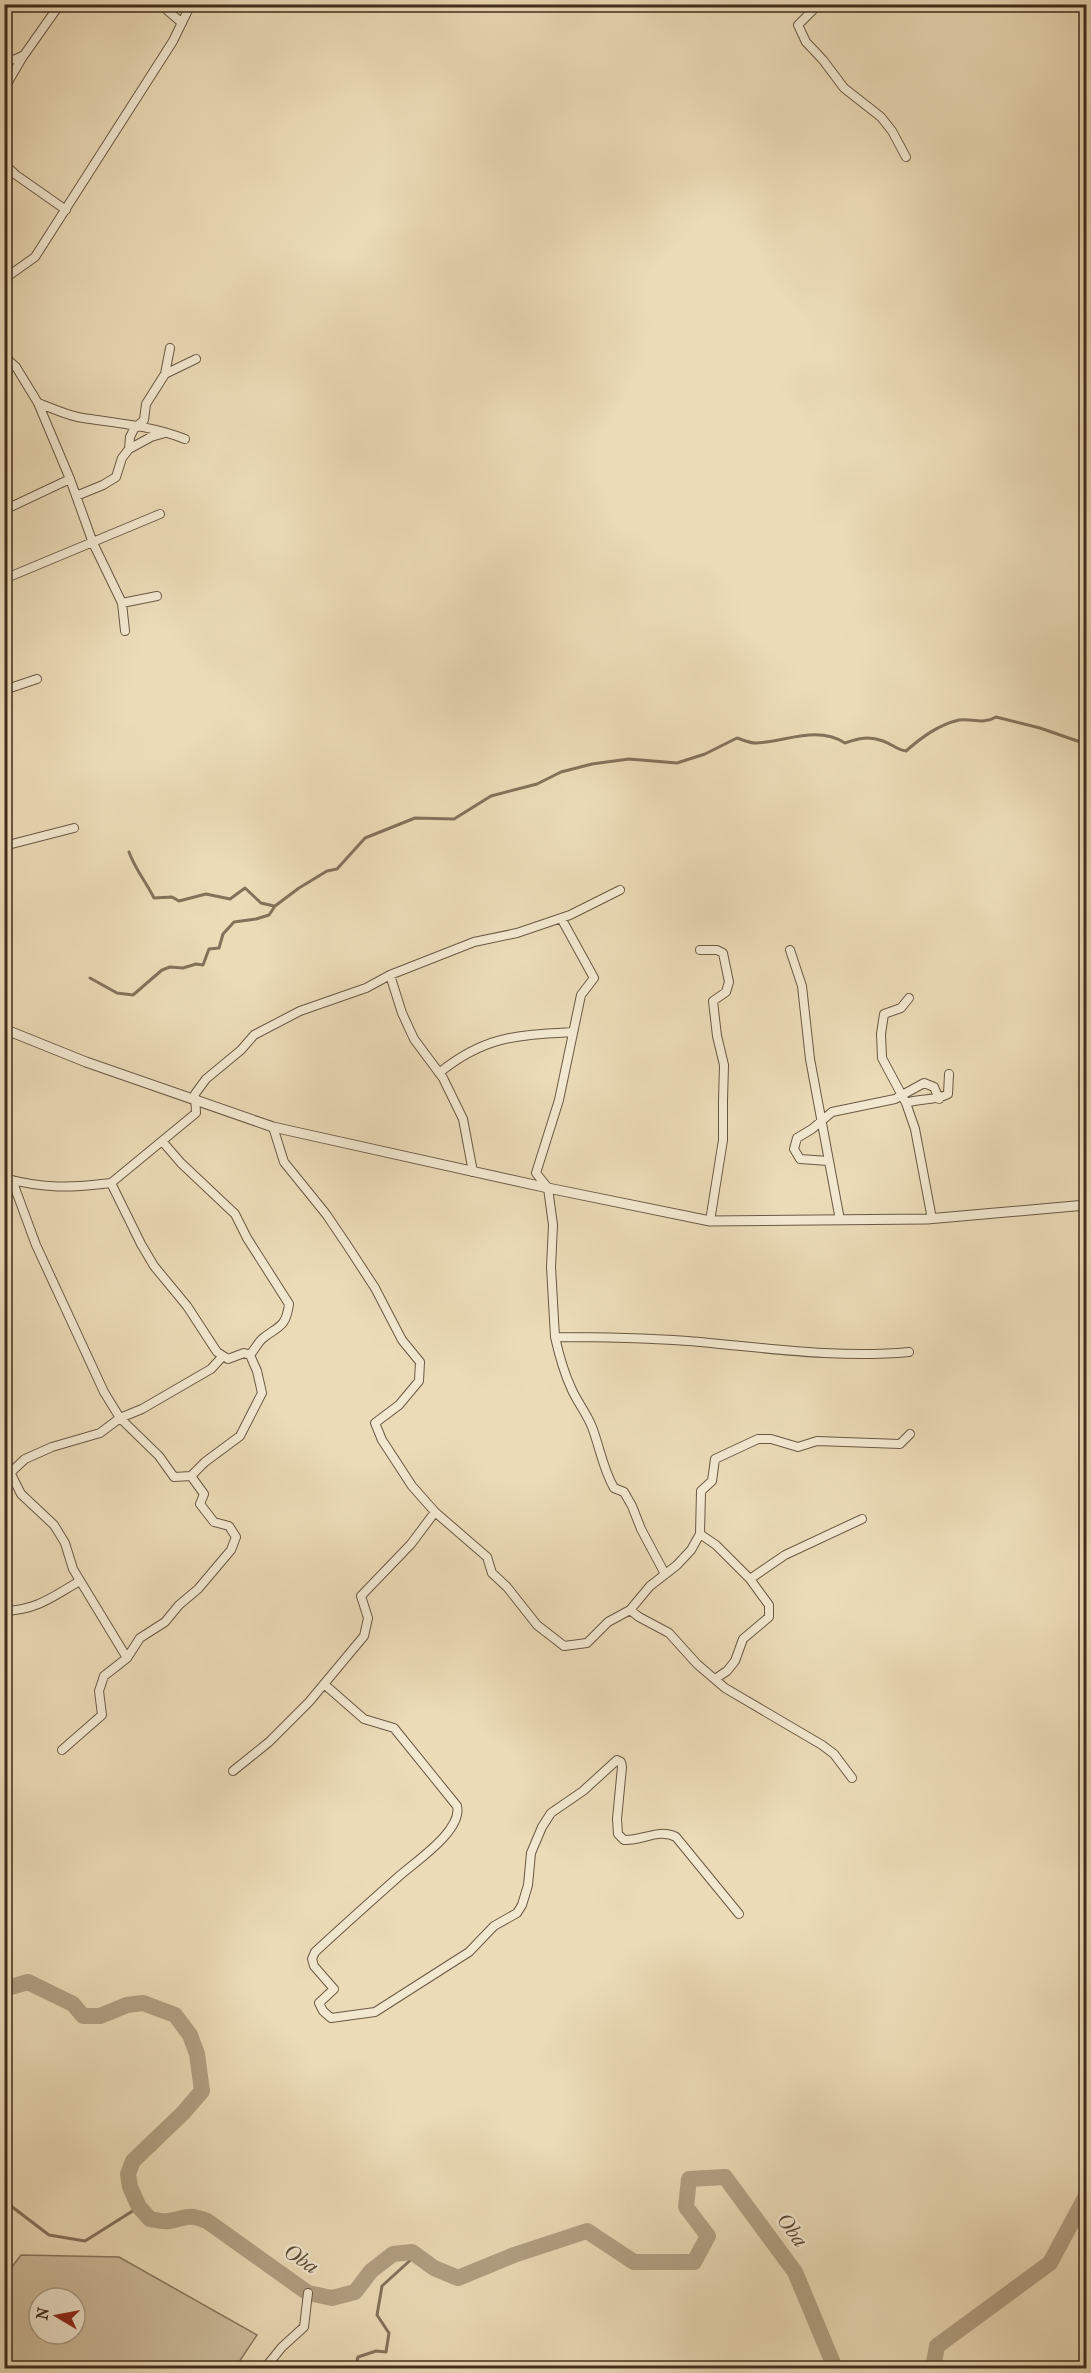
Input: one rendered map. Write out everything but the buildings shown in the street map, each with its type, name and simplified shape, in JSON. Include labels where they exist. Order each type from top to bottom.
[{"type":"street","points":[[4,89],[24,55],[60,4]]},
{"type":"street","points":[[160,4],[182,23]]},
{"type":"street","points":[[4,279],[35,257],[173,41],[191,4]]},
{"type":"street","points":[[819,4],[798,25],[806,42],[844,88],[881,117],[892,131],[906,157]]},
{"type":"street","points":[[4,60],[16,59],[24,55]]},
{"type":"street","points":[[4,164],[66,210]]},
{"type":"street","points":[[4,348],[8,360],[16,367],[38,403],[70,479],[93,543],[122,603],[125,631]]},
{"type":"street","points":[[129,449],[130,436],[144,420],[146,404],[165,374],[170,348]]},
{"type":"street","points":[[165,374],[196,359]]},
{"type":"street","points":[[38,403],[82,418],[96,418],[138,426],[185,439]]},
{"type":"street","points":[[76,496],[116,477],[122,458],[129,449],[151,437],[165,433]]},
{"type":"street","points":[[4,510],[70,479]]},
{"type":"street","points":[[4,579],[160,514]]},
{"type":"street","points":[[122,603],[157,596]]},
{"type":"street","points":[[4,690],[37,679]]},
{"type":"street","points":[[4,846],[74,828]]},
{"type":"street","points":[[8,1179],[48,1188],[80,1187],[111,1182],[196,1113],[195,1094],[206,1079],[241,1050],[254,1035],[300,1011],[366,988],[390,975],[474,942],[517,933],[561,918],[620,890]]},
{"type":"street","points":[[561,918],[594,978],[581,995],[559,1100],[536,1173],[548,1188],[553,1226],[551,1268],[555,1337],[563,1368],[572,1391],[592,1426],[610,1481],[614,1488],[624,1492],[665,1574]]},
{"type":"street","points":[[700,950],[717,950],[723,953],[729,982],[726,992],[713,1001],[717,1036],[724,1065],[723,1140],[710,1221]]},
{"type":"street","points":[[790,950],[802,986],[810,1059],[840,1220]]},
{"type":"street","points":[[390,975],[402,1013],[414,1039],[439,1072],[454,1097],[463,1119],[473,1172]]},
{"type":"street","points":[[909,998],[901,1008],[884,1014],[880,1034],[882,1058],[906,1103],[915,1129],[932,1219]]},
{"type":"street","points":[[4,1029],[86,1062],[273,1127],[473,1172],[710,1221],[932,1219],[1086,1205]]},
{"type":"street","points":[[439,1072],[459,1056],[493,1040],[573,1032]]},
{"type":"street","points":[[906,1103],[917,1099],[939,1099],[948,1094],[949,1074]]},
{"type":"street","points":[[828,1161],[800,1159],[794,1149],[797,1138],[832,1112],[895,1099],[924,1083],[934,1087],[939,1099]]},
{"type":"street","points":[[273,1127],[284,1162],[326,1214],[375,1288],[402,1340],[420,1362],[419,1381],[399,1405],[375,1423],[382,1440],[412,1486],[435,1512],[487,1557],[492,1573],[507,1587],[537,1625],[564,1646],[587,1643],[608,1622],[630,1610],[650,1586],[691,1550],[700,1534],[701,1491],[712,1481],[715,1459],[758,1438],[771,1439],[798,1447],[817,1441],[900,1444],[910,1434]]},
{"type":"street","points":[[162,1141],[181,1163],[235,1214],[247,1238],[288,1304],[287,1314],[281,1327],[262,1339],[250,1355]]},
{"type":"street","points":[[8,1179],[80,1343],[104,1392],[120,1418],[159,1456],[174,1477],[191,1476],[205,1462],[240,1436],[262,1393],[257,1371],[250,1355],[244,1353],[228,1359],[217,1352],[187,1306],[154,1266],[111,1182]]},
{"type":"street","points":[[555,1337],[687,1341],[808,1352],[890,1354],[909,1352]]},
{"type":"street","points":[[10,1473],[26,1459],[70,1440],[100,1433],[120,1418],[142,1409],[211,1369],[223,1356]]},
{"type":"street","points":[[4,1460],[21,1494],[54,1525],[65,1544],[73,1569],[127,1658]]},
{"type":"street","points":[[62,1750],[102,1715],[99,1691],[104,1676],[127,1658],[140,1638],[165,1622],[179,1605],[216,1570],[231,1550],[236,1537],[228,1526],[214,1522],[200,1503],[204,1494],[191,1476]]},
{"type":"street","points":[[233,1771],[269,1742],[324,1684],[364,1636],[368,1618],[361,1596],[411,1544],[435,1512]]},
{"type":"street","points":[[750,1579],[785,1555],[862,1518]]},
{"type":"street","points":[[700,1534],[716,1545],[750,1579],[769,1605],[769,1617],[743,1639],[735,1661],[727,1671],[715,1679]]},
{"type":"street","points":[[4,1611],[19,1611],[49,1601],[80,1581]]},
{"type":"street","points":[[630,1610],[669,1632],[697,1664],[724,1688],[834,1754],[852,1778]]},
{"type":"street","points":[[324,1684],[364,1719],[388,1724],[394,1728],[457,1806],[458,1811],[455,1820],[434,1849],[399,1876],[315,1952],[312,1959],[314,1966],[334,1989],[319,2003],[328,2016],[336,2018],[375,2012],[469,1952],[494,1926],[517,1913],[528,1885],[531,1853],[551,1813],[583,1791],[617,1760],[621,1762],[622,1767],[617,1819],[618,1834],[624,1840],[668,1833],[676,1837],[739,1914]]},
{"type":"street","points":[[265,2368],[282,2347],[304,2327],[308,2293]]},
{"type":"shaded area","points":[[21,2255],[119,2257],[257,2335],[235,2368],[5,2368],[5,2276]]},
{"type":"waterway","points":[[90,978],[117,993],[133,995],[162,970],[170,967],[203,965],[209,949],[219,948],[223,934],[234,922],[269,915],[275,906],[299,888],[327,871],[337,869],[365,838],[415,818],[454,819],[491,796],[537,784],[561,772],[592,764],[629,759],[677,763],[705,754],[737,738],[756,743],[812,735],[823,735],[845,743],[873,738],[906,751],[931,732],[951,722],[987,721],[996,717],[1040,728],[1086,744]]},
{"type":"waterway","points":[[129,852],[154,898],[172,897],[179,901],[206,894],[230,899],[245,888],[261,903],[274,906]]},
{"type":"waterway","name":"Oba","points":[[4,1989],[28,1982],[73,2004],[83,2016],[100,2016],[127,2005],[143,2003],[175,2015],[190,2035],[197,2054],[202,2091],[183,2113],[133,2161],[128,2174],[130,2187],[139,2207],[150,2219],[167,2221],[191,2217],[207,2221],[308,2293],[332,2298],[355,2292],[371,2271],[393,2254],[412,2252],[434,2268],[458,2278],[514,2255],[587,2231],[634,2262],[694,2262],[708,2236],[686,2207],[689,2179],[725,2177],[795,2272],[835,2368]]},
{"type":"waterway","name":"Oba","points":[[933,2368],[937,2346],[1050,2263],[1086,2196]]},
{"type":"waterway","points":[[4,2204],[7,2203],[49,2235],[85,2241],[139,2207]]},
{"type":"waterway","points":[[355,2368],[358,2357],[376,2351],[386,2352],[389,2333],[377,2315],[382,2286],[416,2255]]}]
